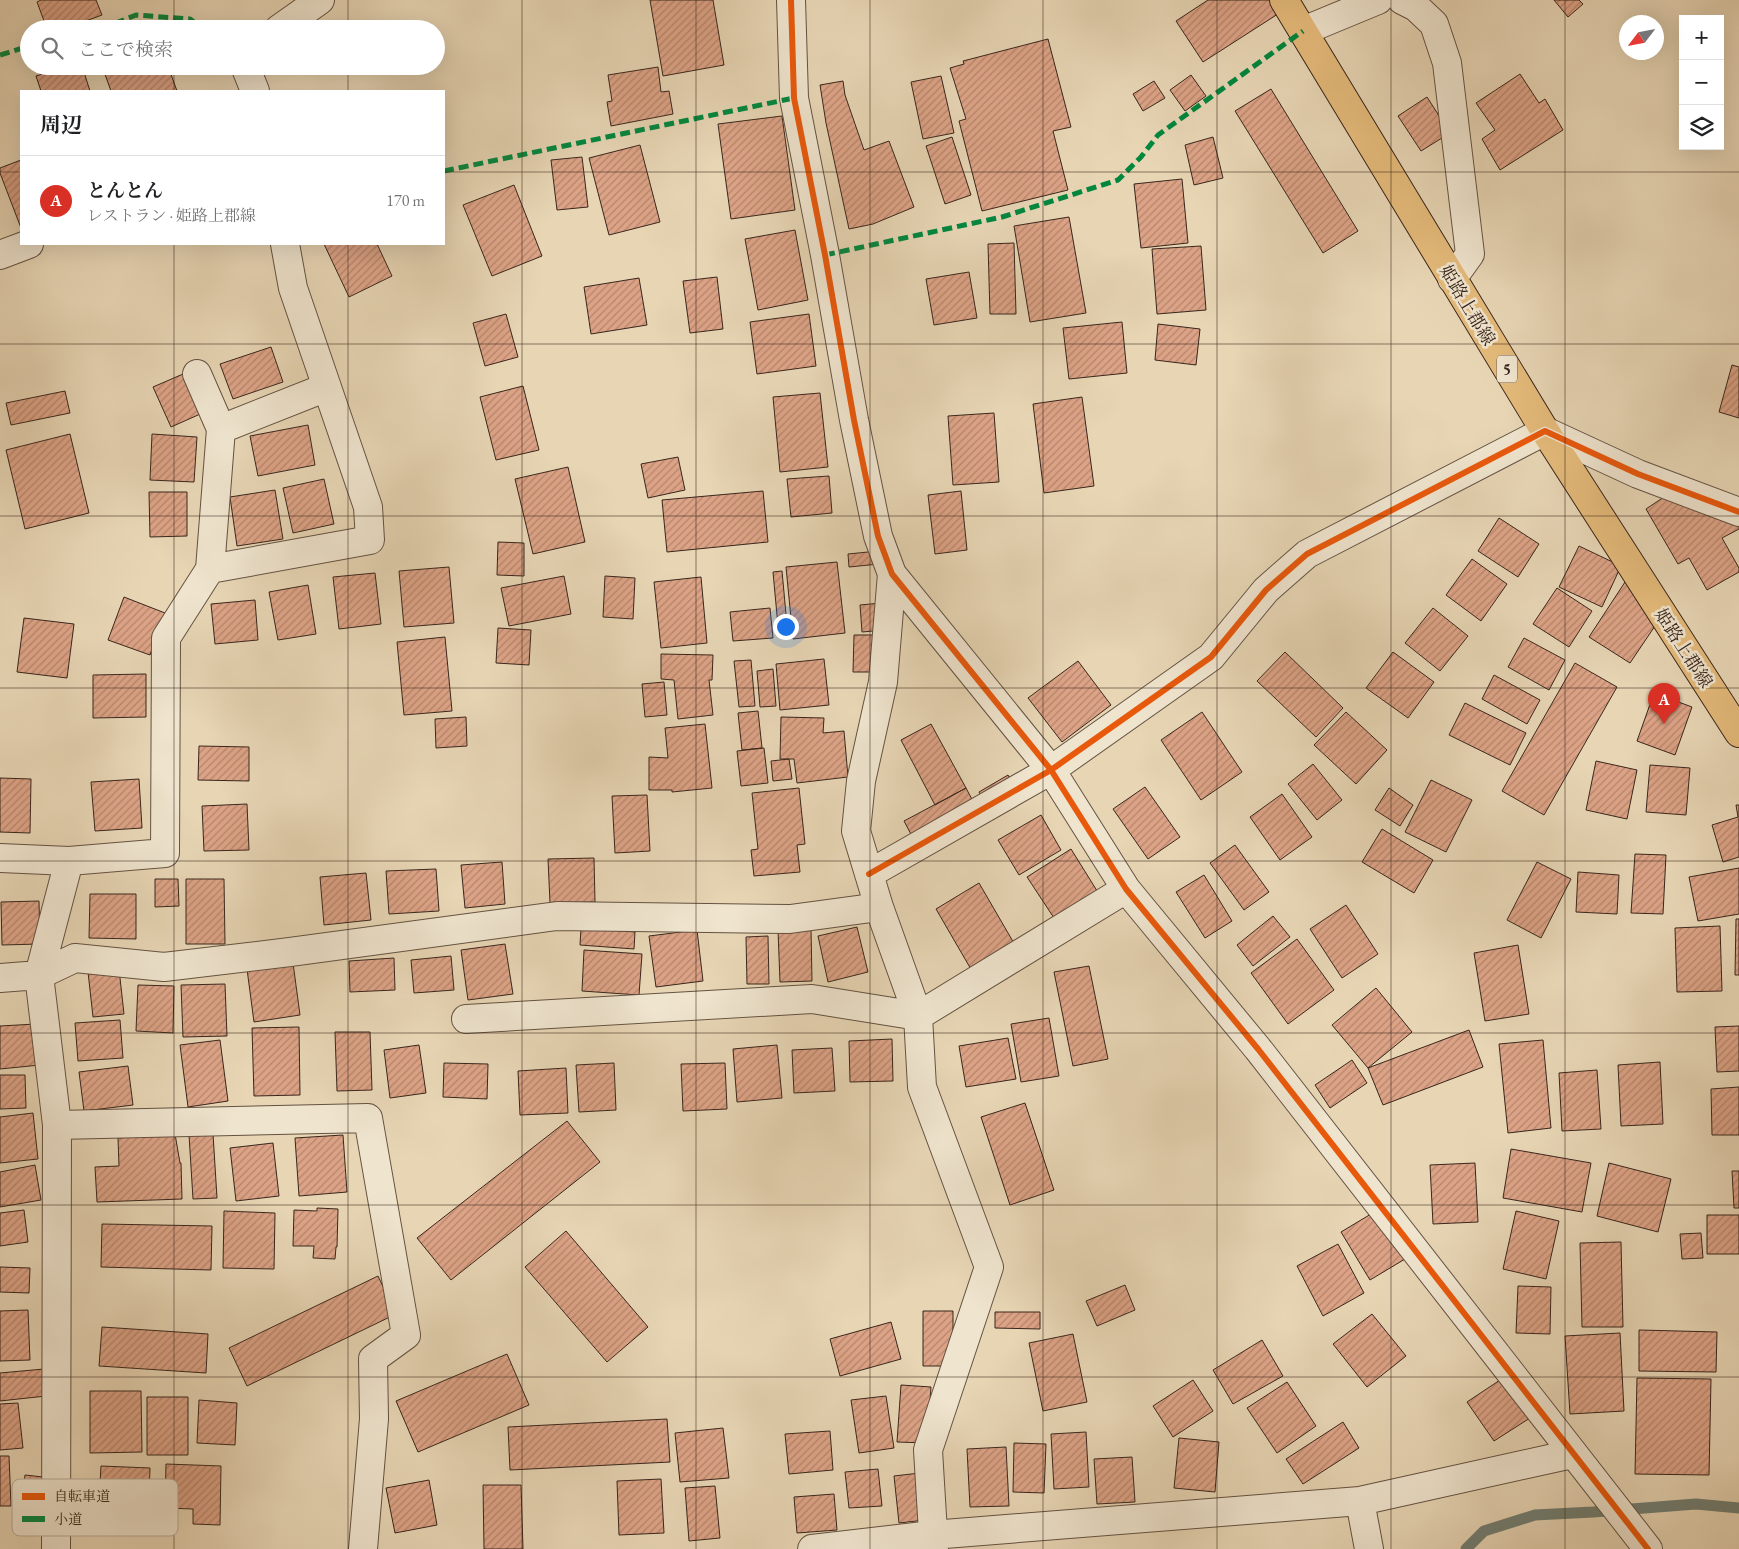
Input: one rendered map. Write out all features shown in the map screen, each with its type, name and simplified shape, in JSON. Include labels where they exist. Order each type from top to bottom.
[{"type":"main road","name":"姫路上郡線","points":[[1284,0],[1545,431],[1739,733]]},
{"type":"street","points":[[292,20],[320,0]]},
{"type":"street","points":[[791,0],[794,98],[878,536],[892,574],[1050,770],[1126,889],[1258,1049],[1643,1543]]},
{"type":"street","points":[[1304,31],[1378,0]]},
{"type":"street","points":[[1402,0],[1416,7],[1434,24],[1447,62],[1470,254],[1452,279]]},
{"type":"street","points":[[249,75],[255,90]]},
{"type":"street","points":[[0,255],[26,245]]},
{"type":"street","points":[[210,569],[370,540],[368,508],[293,288],[286,245]]},
{"type":"street","points":[[0,858],[69,860],[165,853],[166,638],[210,569],[221,429],[197,374]]},
{"type":"street","points":[[221,429],[327,387]]},
{"type":"street","points":[[869,874],[1050,770],[1211,658],[1266,590],[1307,554],[1545,431],[1638,474],[1739,512]]},
{"type":"street","points":[[892,574],[883,682],[861,781],[856,832],[918,1016],[922,1087],[989,1267],[928,1450],[933,1542]]},
{"type":"street","points":[[56,1479],[57,1125],[39,975],[69,860]]},
{"type":"street","points":[[466,1019],[812,999],[918,1016],[1126,889]]},
{"type":"street","points":[[0,978],[39,975],[75,958],[164,966],[290,952],[556,916],[790,919],[880,907]]},
{"type":"street","points":[[57,1125],[368,1118],[406,1335],[373,1359],[374,1419],[363,1549]]},
{"type":"street","points":[[812,1549],[933,1542],[1360,1501],[1572,1454]]},
{"type":"street","points":[[1360,1501],[1369,1549]]},
{"type":"street","points":[[56,1536],[56,1549]]},
{"type":"building","points":[[41,0],[96,0],[102,15],[88,20],[44,20],[37,2]]},
{"type":"building","points":[[650,0],[713,0],[724,65],[663,76]]},
{"type":"building","points":[[1208,0],[1273,0],[1281,12],[1203,62],[1176,21]]},
{"type":"building","points":[[1554,0],[1579,0],[1583,4],[1568,17]]},
{"type":"building","points":[[1048,39],[1071,127],[1053,131],[1068,190],[982,211],[959,121],[966,119],[950,68],[964,64],[963,61]]},
{"type":"building","points":[[658,67],[661,92],[669,91],[673,114],[611,126],[607,102],[612,101],[608,75]]},
{"type":"building","points":[[1520,74],[1539,103],[1545,99],[1563,130],[1500,170],[1482,139],[1495,130],[1476,103]]},
{"type":"building","points":[[85,75],[90,90],[41,90],[36,76]]},
{"type":"building","points":[[105,75],[171,75],[177,90],[111,90]]},
{"type":"building","points":[[1191,75],[1206,96],[1185,111],[1170,90]]},
{"type":"building","points":[[941,76],[954,133],[923,139],[911,82]]},
{"type":"building","points":[[843,81],[845,95],[864,150],[889,141],[914,207],[873,224],[849,229],[826,123],[820,85]]},
{"type":"building","points":[[1154,81],[1165,98],[1143,111],[1133,94]]},
{"type":"building","points":[[1271,89],[1358,231],[1323,253],[1235,111]]},
{"type":"building","points":[[1427,97],[1450,133],[1421,151],[1398,116]]},
{"type":"building","points":[[782,116],[795,210],[731,219],[718,124]]},
{"type":"building","points":[[952,137],[971,195],[945,204],[926,146]]},
{"type":"building","points":[[1213,137],[1223,178],[1194,185],[1185,145]]},
{"type":"building","points":[[640,145],[660,222],[609,235],[589,158]]},
{"type":"building","points":[[582,157],[588,207],[557,210],[551,160]]},
{"type":"building","points":[[20,160],[20,225],[0,173],[0,168]]},
{"type":"building","points":[[1182,179],[1188,243],[1141,248],[1134,184]]},
{"type":"building","points":[[514,185],[542,256],[492,276],[463,205]]},
{"type":"building","points":[[1069,217],[1086,313],[1030,322],[1014,226]]},
{"type":"building","points":[[795,230],[808,300],[758,310],[745,239]]},
{"type":"building","points":[[1014,243],[1016,314],[990,314],[988,244]]},
{"type":"building","points":[[324,245],[377,245],[392,276],[349,297]]},
{"type":"building","points":[[1201,246],[1206,310],[1157,314],[1152,249]]},
{"type":"building","points":[[969,272],[977,318],[934,325],[926,279]]},
{"type":"building","points":[[717,277],[723,329],[690,333],[683,281]]},
{"type":"building","points":[[639,278],[647,325],[591,334],[584,287]]},
{"type":"building","points":[[506,314],[518,357],[485,366],[473,323]]},
{"type":"building","points":[[809,314],[816,366],[757,374],[750,322]]},
{"type":"building","points":[[1122,322],[1127,373],[1069,379],[1063,328]]},
{"type":"building","points":[[1158,324],[1200,329],[1196,365],[1155,360]]},
{"type":"building","points":[[271,347],[283,382],[233,399],[220,364]]},
{"type":"building","points":[[1732,365],[1739,367],[1739,418],[1719,412]]},
{"type":"building","points":[[190,371],[207,411],[171,427],[153,387]]},
{"type":"building","points":[[523,386],[539,450],[496,460],[480,397]]},
{"type":"building","points":[[65,391],[70,413],[11,425],[6,403]]},
{"type":"building","points":[[820,393],[828,467],[780,472],[773,397]]},
{"type":"building","points":[[1082,397],[1094,486],[1044,493],[1033,404]]},
{"type":"building","points":[[994,413],[999,482],[953,485],[948,416]]},
{"type":"building","points":[[308,425],[315,465],[258,476],[250,436]]},
{"type":"building","points":[[70,434],[89,513],[25,529],[6,450]]},
{"type":"building","points":[[152,434],[197,437],[194,482],[150,480]]},
{"type":"building","points":[[678,457],[685,490],[648,498],[641,464]]},
{"type":"building","points":[[568,467],[585,542],[533,554],[515,479]]},
{"type":"building","points":[[829,476],[832,513],[791,517],[787,479]]},
{"type":"building","points":[[324,479],[334,524],[293,533],[283,488]]},
{"type":"building","points":[[275,490],[283,539],[237,546],[230,497]]},
{"type":"building","points":[[763,491],[768,542],[667,552],[662,500]]},
{"type":"building","points":[[961,491],[967,550],[935,554],[928,495]]},
{"type":"building","points":[[149,492],[187,492],[187,536],[150,537]]},
{"type":"building","points":[[1670,493],[1739,524],[1739,529],[1722,538],[1739,568],[1739,572],[1707,590],[1689,558],[1678,564],[1646,509]]},
{"type":"building","points":[[1499,518],[1539,544],[1518,577],[1478,551]]},
{"type":"building","points":[[498,542],[524,543],[524,576],[497,575]]},
{"type":"building","points":[[1579,546],[1621,566],[1602,607],[1559,587]]},
{"type":"building","points":[[878,551],[879,564],[849,567],[848,554]]},
{"type":"building","points":[[1472,559],[1507,584],[1481,621],[1446,595]]},
{"type":"building","points":[[837,562],[845,633],[793,639],[786,567]]},
{"type":"building","points":[[449,567],[454,623],[404,627],[399,571]]},
{"type":"building","points":[[782,571],[788,636],[779,637],[773,572]]},
{"type":"building","points":[[375,573],[381,624],[339,629],[333,577]]},
{"type":"building","points":[[564,576],[571,614],[509,626],[501,588]]},
{"type":"building","points":[[605,576],[635,578],[633,619],[603,617]]},
{"type":"building","points":[[701,577],[707,643],[661,648],[654,582]]},
{"type":"building","points":[[1627,579],[1657,623],[1630,663],[1589,637]]},
{"type":"building","points":[[308,585],[316,634],[278,640],[269,592]]},
{"type":"building","points":[[1557,588],[1592,611],[1569,647],[1533,624]]},
{"type":"building","points":[[124,597],[165,613],[150,655],[108,640]]},
{"type":"building","points":[[255,600],[258,640],[215,644],[211,604]]},
{"type":"building","points":[[881,603],[884,630],[862,632],[860,605]]},
{"type":"building","points":[[770,608],[773,638],[733,641],[730,612]]},
{"type":"building","points":[[1433,608],[1468,636],[1440,671],[1405,643]]},
{"type":"building","points":[[24,618],[74,624],[67,678],[17,672]]},
{"type":"building","points":[[498,628],[531,630],[529,665],[496,663]]},
{"type":"building","points":[[854,635],[878,635],[878,672],[853,672]]},
{"type":"building","points":[[445,637],[452,711],[404,715],[397,642]]},
{"type":"building","points":[[1524,638],[1565,660],[1549,690],[1508,667]]},
{"type":"building","points":[[1285,652],[1343,708],[1316,737],[1257,681]]},
{"type":"building","points":[[1393,652],[1434,682],[1408,718],[1366,688]]},
{"type":"building","points":[[661,654],[713,655],[712,680],[709,680],[713,715],[678,719],[674,680],[661,679]]},
{"type":"building","points":[[824,659],[829,705],[780,710],[776,664]]},
{"type":"building","points":[[751,660],[755,706],[739,707],[734,661]]},
{"type":"building","points":[[1078,661],[1111,705],[1062,742],[1028,698]]},
{"type":"building","points":[[1575,663],[1617,687],[1544,815],[1502,791]]},
{"type":"building","points":[[773,669],[776,706],[760,707],[757,671]]},
{"type":"building","points":[[146,674],[146,717],[93,718],[93,675]]},
{"type":"building","points":[[1494,675],[1540,700],[1527,724],[1482,699]]},
{"type":"building","points":[[664,682],[667,715],[645,717],[642,684]]},
{"type":"building","points":[[1654,693],[1692,707],[1675,755],[1637,741]]},
{"type":"building","points":[[1465,703],[1526,733],[1510,765],[1449,735]]},
{"type":"building","points":[[758,711],[762,748],[742,750],[738,713]]},
{"type":"building","points":[[1202,712],[1242,772],[1201,800],[1161,740]]},
{"type":"building","points":[[1346,712],[1387,750],[1356,784],[1314,745]]},
{"type":"building","points":[[466,717],[467,746],[436,748],[435,719]]},
{"type":"building","points":[[781,717],[824,718],[823,733],[844,731],[848,777],[797,783],[794,759],[780,759]]},
{"type":"building","points":[[705,724],[712,788],[672,792],[672,790],[649,790],[649,757],[668,758],[665,728]]},
{"type":"building","points":[[931,724],[966,788],[935,805],[901,740]]},
{"type":"building","points":[[199,746],[249,747],[249,781],[198,780]]},
{"type":"building","points":[[764,748],[768,783],[741,786],[737,751]]},
{"type":"building","points":[[789,759],[792,779],[773,781],[771,761]]},
{"type":"building","points":[[1596,761],[1637,770],[1627,819],[1586,810]]},
{"type":"building","points":[[1313,764],[1342,800],[1317,820],[1288,784]]},
{"type":"building","points":[[1650,765],[1690,768],[1686,815],[1646,812]]},
{"type":"building","points":[[1008,775],[1015,787],[985,804],[979,792]]},
{"type":"building","points":[[0,778],[31,779],[30,833],[0,832]]},
{"type":"building","points":[[139,779],[142,828],[95,831],[91,782]]},
{"type":"building","points":[[1431,780],[1472,800],[1446,852],[1405,832]]},
{"type":"building","points":[[1145,787],[1180,837],[1148,859],[1113,809]]},
{"type":"building","points":[[799,788],[805,844],[797,845],[800,872],[754,876],[751,850],[758,849],[752,793]]},
{"type":"building","points":[[966,788],[976,807],[914,840],[904,821]]},
{"type":"building","points":[[1389,788],[1413,805],[1400,826],[1375,810]]},
{"type":"building","points":[[1282,794],[1312,837],[1280,860],[1250,817]]},
{"type":"building","points":[[647,795],[650,851],[615,853],[612,796]]},
{"type":"building","points":[[247,804],[249,850],[204,851],[202,806]]},
{"type":"building","points":[[1736,805],[1739,805],[1739,857],[1723,862],[1712,825],[1738,817]]},
{"type":"building","points":[[1041,815],[1061,850],[1019,875],[998,840]]},
{"type":"building","points":[[1382,829],[1433,860],[1414,893],[1362,862]]},
{"type":"building","points":[[1235,845],[1269,892],[1244,910],[1210,863]]},
{"type":"building","points":[[1071,849],[1099,894],[1056,921],[1027,877]]},
{"type":"building","points":[[1635,854],[1666,855],[1663,914],[1631,913]]},
{"type":"building","points":[[594,858],[595,902],[550,903],[548,859]]},
{"type":"building","points":[[502,862],[505,904],[465,908],[461,865]]},
{"type":"building","points":[[1537,862],[1571,879],[1541,938],[1507,920]]},
{"type":"building","points":[[1739,868],[1739,914],[1698,921],[1689,877]]},
{"type":"building","points":[[436,869],[439,911],[389,914],[386,871]]},
{"type":"building","points":[[1578,872],[1619,875],[1617,914],[1576,912]]},
{"type":"building","points":[[366,873],[371,920],[324,925],[320,877]]},
{"type":"building","points":[[1204,875],[1232,921],[1205,938],[1176,892]]},
{"type":"building","points":[[155,879],[178,879],[179,906],[155,907]]},
{"type":"building","points":[[186,879],[224,879],[225,944],[186,944]]},
{"type":"building","points":[[979,883],[1015,945],[972,971],[936,909]]},
{"type":"building","points":[[90,894],[136,894],[136,939],[89,938]]},
{"type":"building","points":[[39,901],[40,944],[2,945],[1,902]]},
{"type":"building","points":[[1346,905],[1378,954],[1342,978],[1310,929]]},
{"type":"building","points":[[1273,916],[1290,937],[1253,966],[1237,945]]},
{"type":"building","points":[[1736,919],[1739,919],[1739,975],[1735,975]]},
{"type":"building","points":[[1720,926],[1722,991],[1677,992],[1675,928]]},
{"type":"building","points":[[857,927],[868,972],[828,982],[818,936]]},
{"type":"building","points":[[581,928],[635,932],[634,949],[580,945]]},
{"type":"building","points":[[811,929],[812,981],[780,982],[778,930]]},
{"type":"building","points":[[697,930],[703,981],[656,987],[649,936]]},
{"type":"building","points":[[768,936],[769,984],[747,984],[746,937]]},
{"type":"building","points":[[1297,939],[1334,990],[1288,1024],[1251,973]]},
{"type":"building","points":[[505,944],[513,994],[468,1000],[461,950]]},
{"type":"building","points":[[1518,945],[1529,1014],[1485,1021],[1474,953]]},
{"type":"building","points":[[584,950],[642,954],[639,995],[582,991]]},
{"type":"building","points":[[451,956],[454,990],[414,993],[411,960]]},
{"type":"building","points":[[394,958],[395,990],[350,992],[349,961]]},
{"type":"building","points":[[293,963],[300,1015],[254,1022],[247,969]]},
{"type":"building","points":[[1089,966],[1108,1059],[1073,1066],[1054,972]]},
{"type":"building","points":[[119,969],[124,1014],[93,1017],[88,972]]},
{"type":"building","points":[[225,984],[227,1036],[183,1037],[181,985]]},
{"type":"building","points":[[138,985],[174,986],[173,1033],[136,1031]]},
{"type":"building","points":[[1376,988],[1412,1032],[1368,1068],[1332,1025]]},
{"type":"building","points":[[1049,1018],[1059,1076],[1021,1082],[1011,1024]]},
{"type":"building","points":[[120,1020],[123,1058],[78,1061],[75,1023]]},
{"type":"building","points":[[36,1024],[40,1065],[0,1069],[0,1026]]},
{"type":"building","points":[[1739,1026],[1739,1071],[1717,1072],[1715,1027]]},
{"type":"building","points":[[299,1027],[300,1095],[254,1096],[252,1028]]},
{"type":"building","points":[[1469,1030],[1483,1067],[1383,1105],[1368,1068]]},
{"type":"building","points":[[335,1032],[370,1032],[372,1090],[337,1091]]},
{"type":"building","points":[[1008,1038],[1016,1079],[966,1087],[959,1046]]},
{"type":"building","points":[[892,1039],[893,1081],[850,1082],[849,1041]]},
{"type":"building","points":[[220,1040],[228,1101],[188,1107],[180,1045]]},
{"type":"building","points":[[1543,1040],[1551,1128],[1508,1133],[1499,1044]]},
{"type":"building","points":[[419,1045],[426,1093],[390,1098],[384,1050]]},
{"type":"building","points":[[777,1045],[782,1098],[737,1102],[733,1049]]},
{"type":"building","points":[[832,1048],[835,1091],[794,1093],[792,1050]]},
{"type":"building","points":[[1352,1060],[1367,1083],[1330,1108],[1315,1085]]},
{"type":"building","points":[[1660,1062],[1663,1124],[1621,1126],[1618,1065]]},
{"type":"building","points":[[444,1063],[488,1064],[487,1099],[443,1097]]},
{"type":"building","points":[[614,1063],[616,1110],[579,1112],[576,1065]]},
{"type":"building","points":[[725,1063],[727,1109],[683,1111],[681,1064]]},
{"type":"building","points":[[128,1066],[133,1105],[84,1111],[79,1072]]},
{"type":"building","points":[[566,1068],[568,1113],[520,1115],[518,1071]]},
{"type":"building","points":[[1597,1070],[1601,1129],[1562,1131],[1559,1073]]},
{"type":"building","points":[[0,1075],[25,1075],[26,1108],[0,1109]]},
{"type":"building","points":[[1739,1087],[1739,1135],[1712,1135],[1711,1089]]},
{"type":"building","points":[[1025,1103],[1054,1190],[1010,1205],[981,1117]]},
{"type":"building","points":[[33,1113],[38,1159],[0,1163],[0,1117]]},
{"type":"building","points":[[567,1121],[600,1162],[451,1280],[417,1238]]},
{"type":"building","points":[[175,1134],[181,1163],[182,1199],[97,1202],[95,1167],[119,1166],[118,1138]]},
{"type":"building","points":[[213,1134],[217,1198],[193,1199],[189,1135]]},
{"type":"building","points":[[343,1135],[347,1192],[299,1196],[295,1138]]},
{"type":"building","points":[[273,1143],[279,1196],[236,1201],[230,1148]]},
{"type":"building","points":[[1511,1149],[1591,1163],[1582,1212],[1503,1198]]},
{"type":"building","points":[[1475,1163],[1478,1222],[1433,1224],[1430,1165]]},
{"type":"building","points":[[1609,1163],[1671,1179],[1658,1232],[1597,1216]]},
{"type":"building","points":[[35,1165],[41,1200],[0,1207],[0,1172]]},
{"type":"building","points":[[1732,1171],[1739,1171],[1739,1208],[1734,1208]]},
{"type":"building","points":[[317,1208],[338,1209],[335,1259],[313,1258],[314,1246],[293,1246],[294,1210],[317,1211]]},
{"type":"building","points":[[1381,1208],[1410,1256],[1370,1280],[1341,1232]]},
{"type":"building","points":[[24,1210],[28,1242],[0,1246],[0,1213]]},
{"type":"building","points":[[224,1211],[275,1213],[274,1269],[223,1268]]},
{"type":"building","points":[[1516,1211],[1559,1221],[1546,1279],[1503,1269]]},
{"type":"building","points":[[1707,1215],[1739,1215],[1739,1254],[1707,1254]]},
{"type":"building","points":[[102,1224],[212,1226],[211,1270],[101,1267]]},
{"type":"building","points":[[566,1231],[648,1327],[607,1362],[525,1267]]},
{"type":"building","points":[[1701,1233],[1703,1258],[1682,1259],[1680,1234]]},
{"type":"building","points":[[1621,1242],[1623,1327],[1582,1327],[1580,1243]]},
{"type":"building","points":[[1338,1244],[1364,1293],[1323,1316],[1297,1266]]},
{"type":"building","points":[[0,1267],[30,1268],[29,1293],[0,1292]]},
{"type":"building","points":[[378,1276],[396,1314],[247,1386],[229,1348]]},
{"type":"building","points":[[1125,1285],[1135,1310],[1097,1326],[1086,1301]]},
{"type":"building","points":[[1518,1286],[1551,1287],[1550,1334],[1516,1333]]},
{"type":"building","points":[[28,1310],[30,1360],[0,1361],[0,1311]]},
{"type":"building","points":[[923,1311],[953,1311],[953,1366],[923,1366]]},
{"type":"building","points":[[995,1312],[1040,1312],[1040,1329],[995,1328]]},
{"type":"building","points":[[1372,1314],[1406,1356],[1367,1387],[1333,1344]]},
{"type":"building","points":[[891,1322],[901,1359],[840,1376],[830,1339]]},
{"type":"building","points":[[102,1327],[208,1334],[206,1373],[99,1366]]},
{"type":"building","points":[[1639,1330],[1717,1332],[1716,1372],[1639,1371]]},
{"type":"building","points":[[1620,1333],[1624,1411],[1570,1414],[1565,1336]]},
{"type":"building","points":[[1073,1334],[1087,1402],[1043,1411],[1029,1343]]},
{"type":"building","points":[[1262,1340],[1283,1376],[1233,1404],[1213,1370]]},
{"type":"building","points":[[507,1354],[529,1405],[418,1452],[396,1401]]},
{"type":"building","points":[[44,1369],[46,1396],[0,1401],[0,1373]]},
{"type":"building","points":[[1503,1378],[1530,1418],[1494,1441],[1467,1402]]},
{"type":"building","points":[[1637,1378],[1711,1379],[1709,1475],[1635,1474]]},
{"type":"building","points":[[1193,1380],[1213,1411],[1173,1437],[1153,1406]]},
{"type":"building","points":[[1287,1382],[1316,1426],[1277,1453],[1247,1408]]},
{"type":"building","points":[[901,1385],[931,1387],[927,1443],[897,1442]]},
{"type":"building","points":[[90,1391],[141,1391],[142,1452],[90,1453]]},
{"type":"building","points":[[886,1396],[894,1448],[859,1453],[851,1400]]},
{"type":"building","points":[[147,1397],[188,1397],[188,1455],[147,1455]]},
{"type":"building","points":[[199,1400],[237,1403],[235,1445],[197,1443]]},
{"type":"building","points":[[18,1403],[23,1448],[0,1450],[0,1404]]},
{"type":"building","points":[[667,1419],[670,1462],[510,1470],[508,1427]]},
{"type":"building","points":[[1343,1422],[1359,1448],[1303,1484],[1286,1459]]},
{"type":"building","points":[[723,1428],[729,1478],[680,1482],[675,1433]]},
{"type":"building","points":[[830,1431],[833,1470],[789,1474],[785,1434]]},
{"type":"building","points":[[1086,1432],[1089,1487],[1054,1489],[1051,1434]]},
{"type":"building","points":[[1179,1438],[1219,1442],[1215,1492],[1174,1488]]},
{"type":"building","points":[[1014,1443],[1046,1444],[1044,1493],[1013,1492]]},
{"type":"building","points":[[1006,1447],[1009,1506],[970,1507],[967,1449]]},
{"type":"building","points":[[0,1456],[9,1456],[11,1506],[0,1506]]},
{"type":"building","points":[[1132,1457],[1135,1502],[1097,1504],[1094,1459]]},
{"type":"building","points":[[166,1464],[221,1466],[220,1525],[193,1524],[193,1509],[178,1508],[178,1479],[166,1479]]},
{"type":"building","points":[[101,1466],[150,1468],[150,1479],[100,1479]]},
{"type":"building","points":[[878,1469],[882,1506],[849,1508],[845,1472]]},
{"type":"building","points":[[920,1473],[925,1520],[899,1523],[894,1476]]},
{"type":"building","points":[[25,1475],[52,1478],[52,1479],[25,1479]]},
{"type":"building","points":[[661,1479],[664,1533],[619,1535],[617,1481]]},
{"type":"building","points":[[429,1480],[437,1525],[395,1533],[386,1488]]},
{"type":"building","points":[[483,1485],[521,1485],[523,1549],[484,1549]]},
{"type":"building","points":[[715,1486],[720,1538],[689,1541],[685,1488]]},
{"type":"building","points":[[834,1494],[837,1530],[797,1533],[794,1497]]},
{"type":"waterway","points":[[1466,1549],[1484,1531],[1535,1515],[1696,1504],[1739,1508]]},
{"type":"marked path","points":[[124,20],[136,15],[191,20]]},
{"type":"marked path","points":[[825,255],[1002,217],[1118,180],[1141,157],[1158,135],[1303,31]]},
{"type":"marked path","points":[[0,55],[20,49]]},
{"type":"marked path","points":[[445,171],[794,98]]},
{"type":"cycle path","points":[[791,0],[794,98],[825,255],[854,420],[878,536],[892,574],[1051,770],[1126,889],[1258,1049],[1648,1549]]},
{"type":"cycle path","points":[[869,874],[1051,770],[1211,657],[1266,590],[1307,554],[1545,431],[1638,474],[1739,512]]},
{"type":"place","name":"とんとん","points":[[1664,724]]}]
